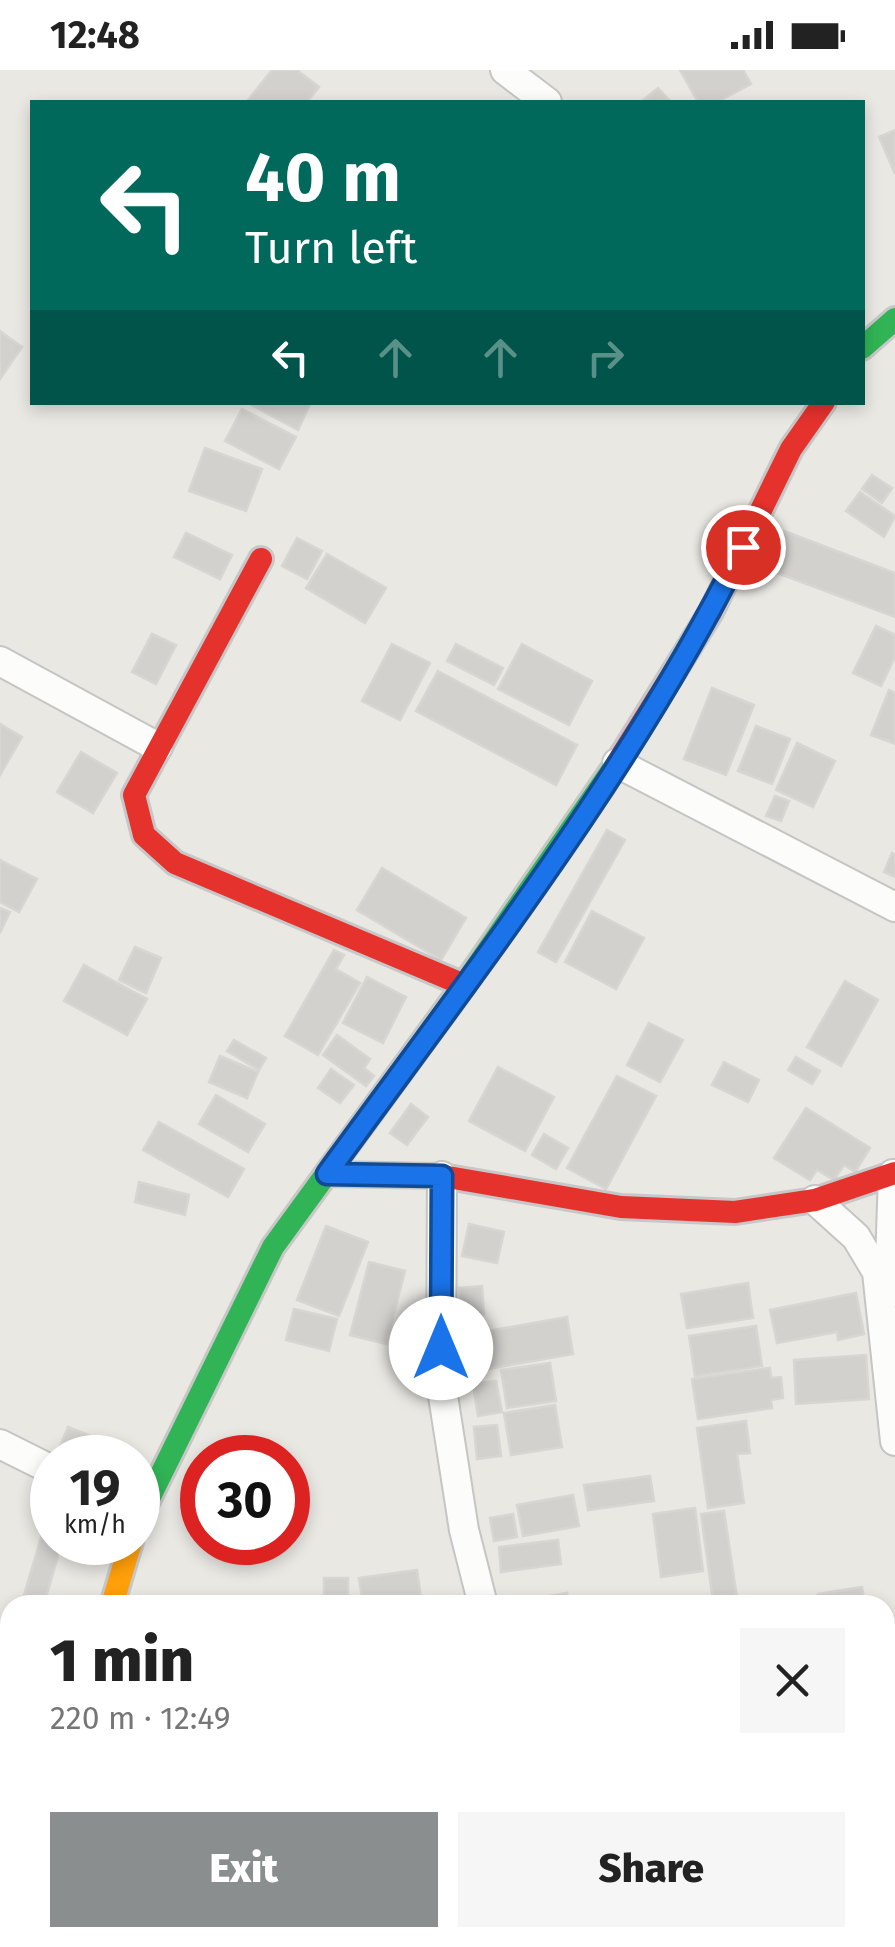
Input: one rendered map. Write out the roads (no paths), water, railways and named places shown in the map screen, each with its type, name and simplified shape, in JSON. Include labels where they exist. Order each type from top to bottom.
[{"type":"street","points":[[505,70],[544,100]]},
{"type":"street","points":[[865,345],[895,319]]},
{"type":"street","points":[[160,1475],[273,1248],[464,986],[617,764],[711,612],[791,449],[822,405]]},
{"type":"street","points":[[261,559],[134,795],[134,816],[142,838],[174,863],[464,986]]},
{"type":"street","points":[[0,661],[158,748]]},
{"type":"street","points":[[617,764],[895,907]]},
{"type":"street","points":[[327,1174],[442,1176],[621,1207],[735,1212],[815,1200],[894,1173],[890,1369]]},
{"type":"street","points":[[442,1176],[441,1383],[464,1530],[480,1595]]},
{"type":"street","points":[[815,1200],[856,1237],[877,1272],[895,1440]]},
{"type":"street","points":[[0,1444],[30,1459]]},
{"type":"street","points":[[115,1595],[124,1565]]}]
